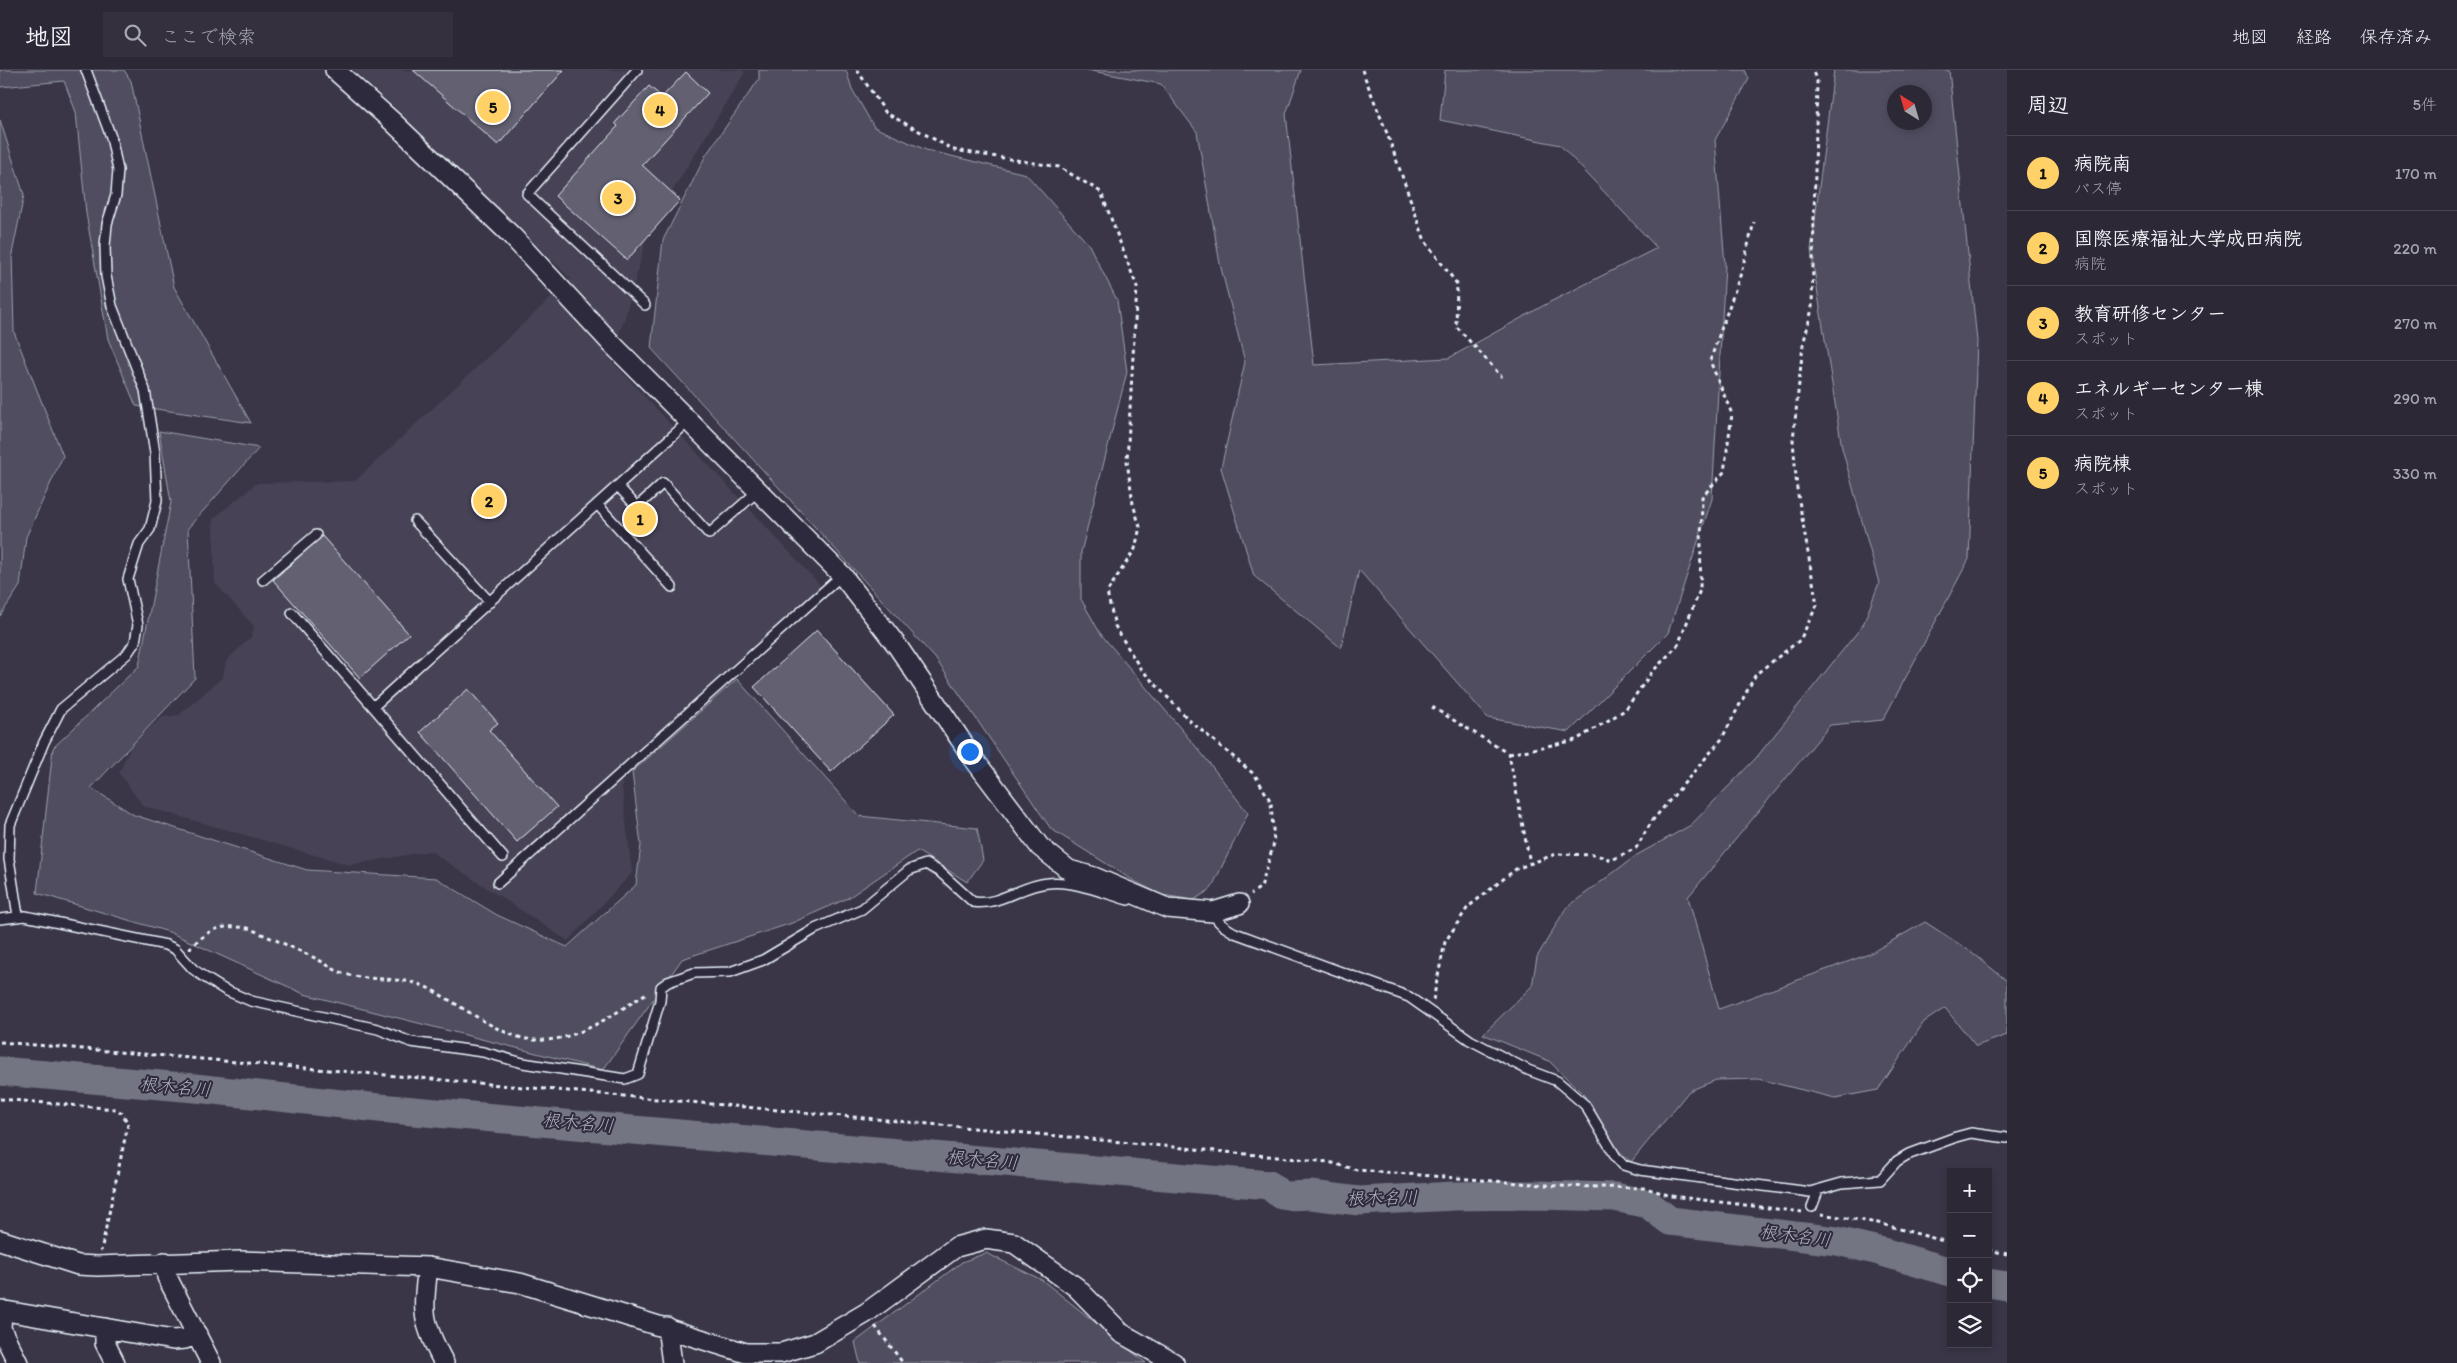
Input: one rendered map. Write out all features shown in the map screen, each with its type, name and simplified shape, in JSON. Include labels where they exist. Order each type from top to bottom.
[{"type":"street","points":[[335,70],[393,122],[512,236],[612,344],[842,575],[898,647],[973,758],[1040,847],[1069,870],[1094,877],[1167,908],[1213,912],[1239,904]]},
{"type":"street","points":[[0,1240],[78,1265],[240,1261],[428,1267],[520,1283],[746,1353],[781,1353],[815,1342],[866,1313],[956,1247],[986,1239],[1014,1243],[1076,1287],[1122,1333],[1174,1363]]},
{"type":"street","points":[[164,1262],[167,1276],[211,1363]]},
{"type":"street","points":[[428,1267],[424,1300],[425,1318],[429,1336],[444,1363]]},
{"type":"street","points":[[18,1363],[1,1328],[1,1310],[173,1340],[185,1339],[197,1334]]},
{"type":"street","points":[[667,1327],[672,1363]]},
{"type":"street","points":[[105,1328],[105,1343],[115,1363]]},
{"type":"lane","points":[[18,916],[9,859],[10,825],[44,742],[61,709],[127,654],[135,642],[138,625],[128,579],[139,544],[150,529],[157,501],[155,453],[145,390],[112,306],[106,276],[104,246],[107,224],[116,195],[118,170],[111,137],[86,70]]},
{"type":"lane","points":[[637,70],[527,194],[645,305]]},
{"type":"lane","points":[[373,707],[690,421]]},
{"type":"lane","points":[[618,486],[637,507],[663,483],[710,534],[758,491]]},
{"type":"lane","points":[[598,504],[672,587]]},
{"type":"lane","points":[[416,521],[490,602]]},
{"type":"lane","points":[[263,580],[316,534]]},
{"type":"lane","points":[[498,883],[842,575]]},
{"type":"lane","points":[[292,613],[503,857]]},
{"type":"lane","points":[[0,919],[18,916],[166,945],[182,956],[193,969],[211,981],[225,990],[251,1001],[378,1030],[411,1042],[482,1052],[523,1063],[625,1079],[638,1074],[660,1001],[661,987],[668,982],[694,973],[730,972],[763,960],[815,929],[862,909],[909,870],[926,864],[940,872],[973,902],[993,902],[1032,886],[1048,882],[1071,885],[1130,900],[1152,911],[1167,908]]},
{"type":"lane","points":[[1213,912],[1215,918],[1224,927],[1236,933],[1409,997],[1470,1040],[1528,1070],[1557,1081],[1573,1093],[1585,1106],[1600,1135],[1623,1164],[1640,1170],[1818,1191],[1828,1186],[1842,1183],[1880,1180],[1897,1161],[1906,1155],[1956,1137],[1971,1133],[2007,1138]]},
{"type":"lane","points":[[1813,1208],[1818,1191]]},
{"type":"path","points":[[857,70],[886,113],[954,150],[1059,167],[1101,192],[1137,287],[1127,461],[1132,504],[1140,527],[1135,549],[1107,592],[1115,626],[1140,668],[1189,720],[1255,775],[1271,802],[1274,843],[1260,887],[1239,904]]},
{"type":"path","points":[[1362,70],[1388,136],[1425,242],[1457,284],[1456,326],[1502,377]]},
{"type":"path","points":[[1431,1011],[1445,942],[1468,907],[1516,868],[1530,863],[1556,854],[1596,855],[1612,860],[1636,848],[1652,821],[1720,740],[1756,674],[1800,640],[1817,605],[1798,489],[1793,440],[1803,345],[1812,309],[1817,81],[1812,70]]},
{"type":"path","points":[[1432,708],[1509,754],[1576,740],[1625,710],[1652,672],[1678,645],[1700,590],[1702,497],[1724,472],[1732,414],[1710,361],[1741,273],[1754,222]]},
{"type":"path","points":[[1509,754],[1530,863]]},
{"type":"path","points":[[182,956],[209,930],[232,926],[248,928],[340,972],[371,980],[405,981],[425,987],[451,1003],[527,1039],[553,1039],[577,1033],[613,1014],[651,990],[661,987]]},
{"type":"path","points":[[0,1042],[372,1073],[1098,1140],[1330,1162],[1357,1170],[1557,1186],[1646,1188],[1671,1196],[1695,1199],[1813,1208],[1947,1242]]},
{"type":"path","points":[[0,1099],[116,1109],[126,1118],[128,1124],[97,1266]]},
{"type":"path","points":[[1992,1251],[2007,1254]]},
{"type":"path","points":[[866,1313],[903,1363]]},
{"type":"shaded area","points":[[0,70],[124,70],[131,81],[174,287],[251,423],[136,406],[108,339],[86,213],[76,112],[64,81],[0,87]]},
{"type":"shaded area","points":[[353,70],[744,70],[744,74],[649,229],[624,321],[609,358],[822,587],[620,770],[632,873],[568,941],[430,851],[349,865],[143,806],[119,773],[133,742],[163,717],[179,715],[223,677],[226,661],[251,637],[254,626],[215,583],[213,519],[257,483],[355,481],[571,279],[391,104]]},
{"type":"shaded area","points":[[759,70],[846,70],[852,89],[874,127],[926,150],[1026,174],[1089,245],[1117,300],[1127,372],[1081,552],[1081,599],[1100,633],[1203,755],[1248,813],[1211,889],[1194,900],[1162,895],[1134,881],[1051,829],[935,658],[651,348],[663,240],[706,155],[759,79]]},
{"type":"shaded area","points":[[1087,70],[1301,70],[1286,114],[1314,365],[1449,358],[1550,302],[1657,248],[1560,145],[1440,120],[1445,70],[1745,70],[1749,79],[1715,140],[1725,265],[1712,499],[1668,633],[1569,732],[1488,718],[1359,570],[1341,648],[1254,576],[1221,468],[1245,362],[1220,264],[1197,132],[1161,84]]},
{"type":"shaded area","points":[[1834,70],[1949,70],[1977,341],[1969,559],[1883,720],[1830,725],[1688,897],[1719,1009],[1869,954],[1925,922],[1973,953],[2007,981],[2007,1035],[1976,1046],[1945,1008],[1924,1022],[1878,1090],[1835,1098],[1758,1079],[1716,1080],[1689,1091],[1631,1162],[1616,1148],[1584,1095],[1549,1061],[1483,1034],[1532,986],[1537,957],[1566,908],[1637,855],[1691,825],[1756,758],[1863,625],[1879,583],[1842,448],[1811,250]]},
{"type":"shaded area","points":[[0,120],[24,195],[12,254],[14,332],[63,456],[26,537],[20,586],[0,616]]},
{"type":"shaded area","points":[[159,431],[259,448],[188,528],[195,678],[91,788],[134,815],[307,870],[436,878],[497,915],[567,947],[636,885],[641,845],[632,772],[737,679],[859,816],[977,828],[983,860],[967,882],[917,851],[848,898],[792,923],[682,959],[603,1070],[304,994],[169,932],[37,893],[53,748],[139,666],[171,502]]},
{"type":"shaded area","points":[[986,1253],[1042,1280],[1146,1363],[860,1363],[855,1342],[962,1262]]},
{"type":"building","points":[[413,70],[564,70],[498,145]]},
{"type":"building","points":[[686,72],[708,93],[642,165],[680,200],[627,260],[555,196],[618,126],[615,123],[649,86],[662,97]]},
{"type":"building","points":[[322,536],[409,634],[360,678],[273,580]]},
{"type":"building","points":[[817,630],[894,715],[831,772],[754,687]]},
{"type":"building","points":[[468,689],[498,723],[489,730],[557,807],[517,842],[420,732]]},
{"type":"waterway","name":"根木名川","points":[[0,1071],[195,1088],[379,1108],[1269,1185],[1281,1195],[1288,1196],[1311,1195],[1359,1201],[1455,1196],[1536,1195],[1615,1197],[1648,1204],[1670,1221],[1837,1241],[1947,1271]]},
{"type":"waterway","name":"根木名川","points":[[1992,1284],[2007,1286]]},
{"type":"place","name":"病院棟","points":[[493,107]]},
{"type":"place","name":"エネルギーセンター棟","points":[[660,110]]},
{"type":"place","name":"教育研修センター","points":[[618,198]]},
{"type":"place","name":"国際医療福祉大学成田病院","points":[[489,501]]},
{"type":"place","name":"病院南","points":[[640,519]]}]
